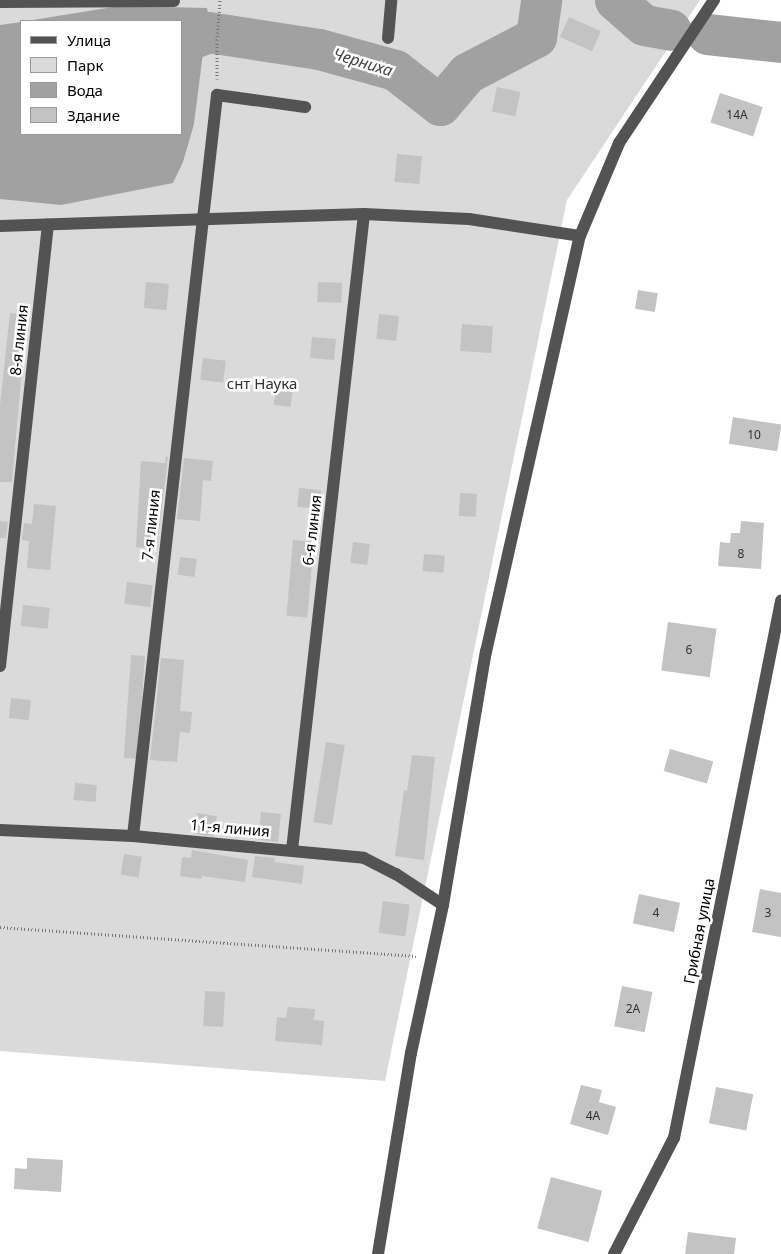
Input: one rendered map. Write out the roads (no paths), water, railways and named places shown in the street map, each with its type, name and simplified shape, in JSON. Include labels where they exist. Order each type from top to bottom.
[{"type":"street","points":[[388,38],[390,0]]},
{"type":"street","points":[[378,1254],[411,1053],[443,905],[486,652],[580,236],[619,143],[714,0]]},
{"type":"street","points":[[0,2],[174,1]]},
{"type":"street","name":"7-я линия","points":[[133,836],[196,268],[205,219],[217,95],[306,107]]},
{"type":"street","points":[[0,226],[364,214],[469,219],[580,236]]},
{"type":"street","name":"6-я линия","points":[[292,850],[364,214]]},
{"type":"street","name":"8-я линия","points":[[0,666],[48,225]]},
{"type":"street","name":"Грибная улица","points":[[614,1254],[674,1138],[781,601]]},
{"type":"street","name":"11-я линия","points":[[0,830],[133,836],[364,858],[396,874],[443,905]]},
{"type":"water","points":[[119,6],[207,8],[210,23],[204,45],[194,124],[183,162],[173,183],[61,205],[0,199],[0,25],[20,22],[20,135],[182,135],[182,20],[33,20]]},
{"type":"waterway","name":"Черниха","points":[[182,43],[208,32],[319,49],[395,70],[440,105],[467,73],[536,37],[541,0]]},
{"type":"waterway","name":"Черниха","points":[[615,0],[644,25],[671,30]]},
{"type":"waterway","name":"Черниха","points":[[707,34],[781,42]]},
{"type":"park label","name":"снт Наука","points":[[262,384]]}]
